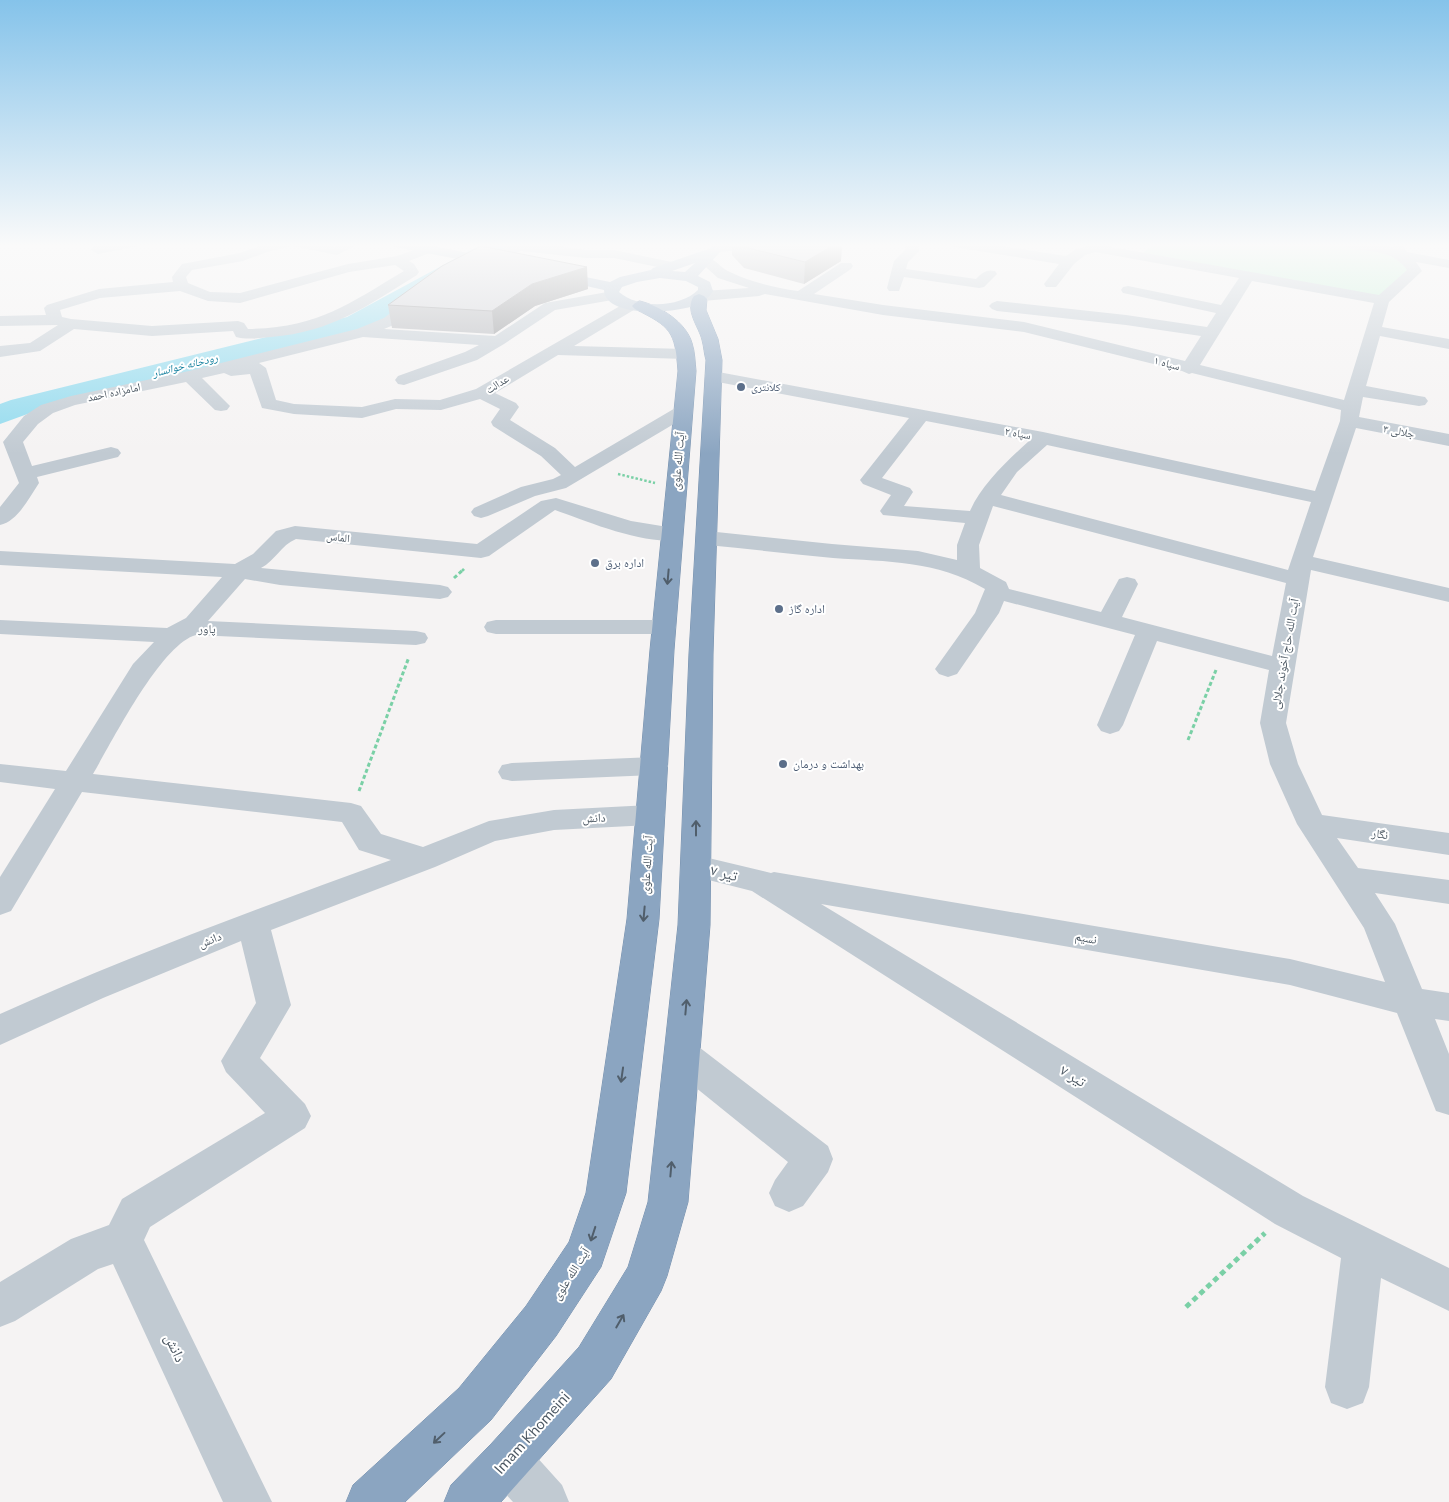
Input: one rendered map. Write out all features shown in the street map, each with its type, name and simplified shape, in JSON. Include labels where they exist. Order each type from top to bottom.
[{"type":"highway","name":"آیت الله علوی","points":[[370,1502],[475,1404],[541,1322],[586,1253],[606,1193],[643,919],[664,627],[687,371],[683,340],[670,324],[654,313]]},
{"type":"highway","points":[[682,1055],[694,925],[701,654],[714,360],[710,339],[699,313]]},
{"type":"highway","name":"Imam Khomeini","points":[[468,1502],[508,1461],[595,1363],[646,1276],[668,1202],[682,1055]]},
{"type":"street","points":[[56,313],[63,322]]},
{"type":"street","points":[[0,321],[63,322],[152,331],[238,326],[242,334],[270,334],[328,320],[341,313]]},
{"type":"street","name":"امامزاده احمد","points":[[25,474],[13,442],[31,420],[47,409],[71,401],[190,376],[363,332],[390,321],[400,313]]},
{"type":"street","points":[[404,380],[480,351],[539,313]]},
{"type":"street","name":"عدالت","points":[[482,393],[554,350],[604,313]]},
{"type":"street","name":"سپاه ۱","points":[[909,313],[1024,327],[1189,369],[1352,406]]},
{"type":"street","points":[[1063,313],[1212,333]]},
{"type":"street","points":[[1189,369],[1225,313]]},
{"type":"street","name":"آیت الله حاج آخوند جلالی","points":[[1378,313],[1352,406],[1299,570],[1273,723],[1284,764],[1312,824],[1379,924],[1449,1099]]},
{"type":"street","points":[[0,352],[34,348],[63,322]]},
{"type":"street","points":[[515,329],[534,331]]},
{"type":"street","points":[[1373,330],[1449,344]]},
{"type":"street","points":[[363,332],[498,341]]},
{"type":"street","points":[[554,350],[685,354]]},
{"type":"street","points":[[480,351],[534,362]]},
{"type":"street","points":[[212,370],[229,372],[257,368],[268,404],[294,409],[362,413],[394,404],[441,405],[482,393]]},
{"type":"street","points":[[190,376],[221,406]]},
{"type":"street","name":"سپاه ۲","points":[[713,376],[1042,438],[1321,498]]},
{"type":"street","name":"عدالت","points":[[482,393],[510,407],[500,422],[548,452],[574,476]]},
{"type":"street","points":[[1352,406],[1419,401]]},
{"type":"street","name":"جلالی ۳","points":[[1352,406],[1449,440]]},
{"type":"street","points":[[481,512],[528,491],[574,476],[683,411]]},
{"type":"street","points":[[922,414],[870,480],[903,492],[890,511],[978,518]]},
{"type":"street","points":[[969,570],[968,545],[988,498],[1010,468],[1042,438]]},
{"type":"street","points":[[0,519],[13,506],[29,483],[25,474],[111,453]]},
{"type":"street","points":[[481,551],[548,505],[574,476]]},
{"type":"street","points":[[988,498],[1299,570],[1449,595]]},
{"type":"street","points":[[548,505],[556,504],[627,529],[649,533],[672,534]]},
{"type":"street","name":"الماس","points":[[0,903],[146,664],[170,639],[194,623],[240,571],[260,559],[278,539],[294,532],[481,551]]},
{"type":"street","points":[[707,538],[835,551],[894,554],[949,562],[979,574],[998,587],[987,613],[948,669]]},
{"type":"street","points":[[0,558],[240,571],[280,578],[440,592]]},
{"type":"street","points":[[1108,622],[1127,584]]},
{"type":"street","points":[[995,592],[1283,666]]},
{"type":"street","points":[[496,627],[664,627]]},
{"type":"street","name":"پاور","points":[[0,628],[167,635],[196,628],[416,638]]},
{"type":"street","points":[[1110,725],[1149,632]]},
{"type":"street","points":[[512,772],[654,766]]},
{"type":"street","points":[[0,773],[351,813],[370,842],[424,859]]},
{"type":"street","name":"دانش","points":[[0,1030],[91,988],[489,832],[554,820],[650,815]]},
{"type":"street","name":"نگار","points":[[1312,824],[1449,844]]},
{"type":"street","name":"۷ تیر","points":[[696,866],[761,882],[1288,1210],[1449,1290]]},
{"type":"street","points":[[1348,878],[1449,892]]},
{"type":"street","name":"نسیم","points":[[761,882],[1290,972],[1410,1002],[1449,1007]]},
{"type":"street","points":[[0,1306],[86,1253],[123,1240],[136,1213],[292,1116],[239,1061],[274,1005],[253,924]]},
{"type":"street","points":[[682,1055],[814,1159],[789,1194]]},
{"type":"street","name":"دانش","points":[[123,1240],[248,1502]]},
{"type":"street","points":[[1347,1386],[1364,1248]]},
{"type":"street","points":[[508,1461],[544,1502]]},
{"type":"path","points":[[574,476],[676,487]]},
{"type":"path","points":[[440,592],[481,551]]},
{"type":"path","points":[[351,813],[416,638]]},
{"type":"path","points":[[1188,740],[1223,651]]},
{"type":"path","points":[[1186,1308],[1288,1210]]},
{"type":"waterway","name":"رودخانه خوانسار","points":[[0,415],[22,406],[356,323],[374,313]]},
{"type":"place","name":"کلانتری","points":[[741,387]]},
{"type":"place","name":"اداره برق","points":[[595,563]]},
{"type":"place","name":"اداره گاز","points":[[779,609]]},
{"type":"place","name":"بهداشت و درمان","points":[[783,764]]}]
